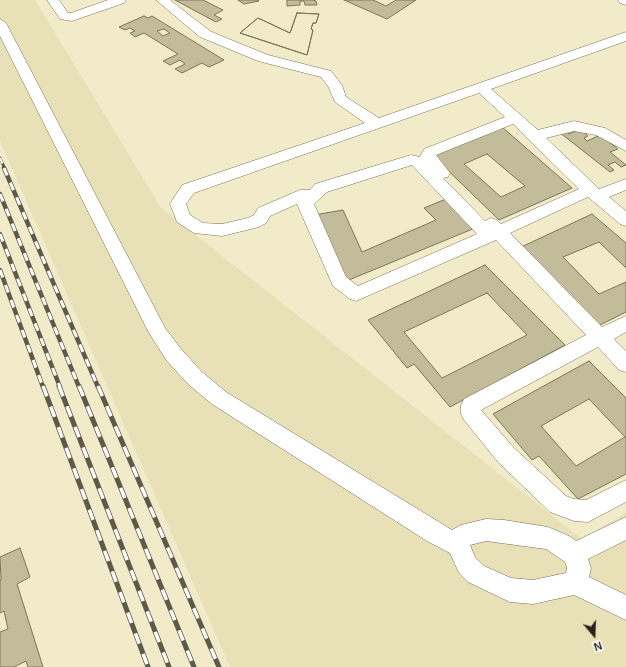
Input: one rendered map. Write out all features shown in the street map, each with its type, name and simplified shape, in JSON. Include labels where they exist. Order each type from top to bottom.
[{"type":"street","points":[[53,0],[64,16],[72,16],[120,0]]},
{"type":"street","points":[[73,12],[97,4],[95,0]]},
{"type":"street","points":[[162,0],[205,34],[263,58],[326,74],[335,85],[340,99],[348,106],[378,124]]},
{"type":"street","points":[[0,23],[158,333],[174,355],[195,378],[219,398],[435,533],[458,544],[467,565],[476,574],[510,590],[533,592],[553,589],[575,583],[626,608]]},
{"type":"street","points":[[306,194],[272,208],[253,223],[222,230],[200,229],[183,218],[178,204],[188,189],[591,50],[626,36]]},
{"type":"street","points":[[481,88],[536,136],[594,193],[626,220]]},
{"type":"street","points":[[494,234],[428,157],[429,152],[515,118]]},
{"type":"street","points":[[536,136],[556,129],[574,126],[600,131],[626,146]]},
{"type":"street","points":[[626,184],[594,193],[494,234],[356,294],[339,281],[305,203],[321,188],[411,160],[418,161],[494,234],[626,364]]},
{"type":"street","points":[[626,323],[471,405],[471,414],[506,455],[558,504],[574,510],[588,511],[626,490]]},
{"type":"street","points":[[574,554],[626,528]]},
{"type":"street","points":[[458,544],[461,536],[486,530],[504,531],[548,538],[561,544],[574,554],[579,568],[575,583]]},
{"type":"shaded area","points":[[0,0],[35,0],[161,208],[582,539],[626,513],[626,667],[230,667],[0,141]]},
{"type":"building","points":[[175,0],[203,0],[223,10],[214,15],[222,19],[216,22]]},
{"type":"building","points":[[238,0],[257,0],[259,1],[244,4]]},
{"type":"building","points":[[287,0],[313,0],[316,1],[317,5],[305,5],[304,1],[300,1],[300,5],[287,6]]},
{"type":"building","points":[[344,0],[373,0],[386,6],[396,0],[416,0],[387,19]]},
{"type":"building","points":[[297,13],[319,14],[316,23],[313,23],[311,29],[313,30],[307,55],[240,33],[258,18],[290,33]]},
{"type":"building","points":[[297,13],[319,14],[316,23],[313,23],[311,29],[313,30],[307,55],[240,33],[258,18],[290,33]]},
{"type":"building","points":[[144,16],[148,18],[152,16],[224,60],[209,67],[202,63],[182,73],[175,69],[185,64],[180,60],[170,65],[163,61],[178,54],[144,33],[135,37],[130,33],[135,31],[130,28],[125,30],[119,27]],"holes":[[[164,29],[170,33],[163,36],[157,31]]]},
{"type":"building","points":[[502,127],[572,188],[499,220],[432,155]],"holes":[[[487,154],[525,186],[501,197],[464,164]]]},
{"type":"building","points":[[580,129],[588,136],[584,138],[587,141],[600,135],[618,149],[610,152],[626,165],[621,167],[615,162],[608,165],[614,170],[610,172],[559,132],[564,130],[569,134]]},
{"type":"building","points":[[446,199],[475,228],[344,282],[314,215],[343,210],[362,252],[436,220],[424,208]]},
{"type":"building","points":[[592,214],[626,243],[626,268],[599,242],[563,257],[599,294],[626,282],[626,312],[600,325],[519,248]]},
{"type":"building","points":[[485,265],[565,345],[450,407],[414,364],[407,368],[368,320]],"holes":[[[487,293],[527,335],[442,378],[404,332]]]},
{"type":"building","points":[[589,361],[626,398],[626,474],[578,499],[539,456],[532,460],[493,414]],"holes":[[[589,399],[625,437],[576,466],[541,426]]]},
{"type":"building","points":[[20,548],[30,577],[17,584],[43,667],[28,667],[26,661],[14,667],[0,667],[0,632],[8,629],[4,611],[0,613],[0,557]]},
{"type":"railway","points":[[0,158],[5,169]]},
{"type":"railway","points":[[4,168],[98,387]]},
{"type":"railway","points":[[0,194],[79,387]]},
{"type":"railway","points":[[0,234],[60,387]]},
{"type":"railway","points":[[0,270],[43,387]]},
{"type":"railway","points":[[43,386],[148,667]]},
{"type":"railway","points":[[59,386],[169,667]]},
{"type":"railway","points":[[79,386],[194,667]]},
{"type":"railway","points":[[98,386],[219,667]]}]
